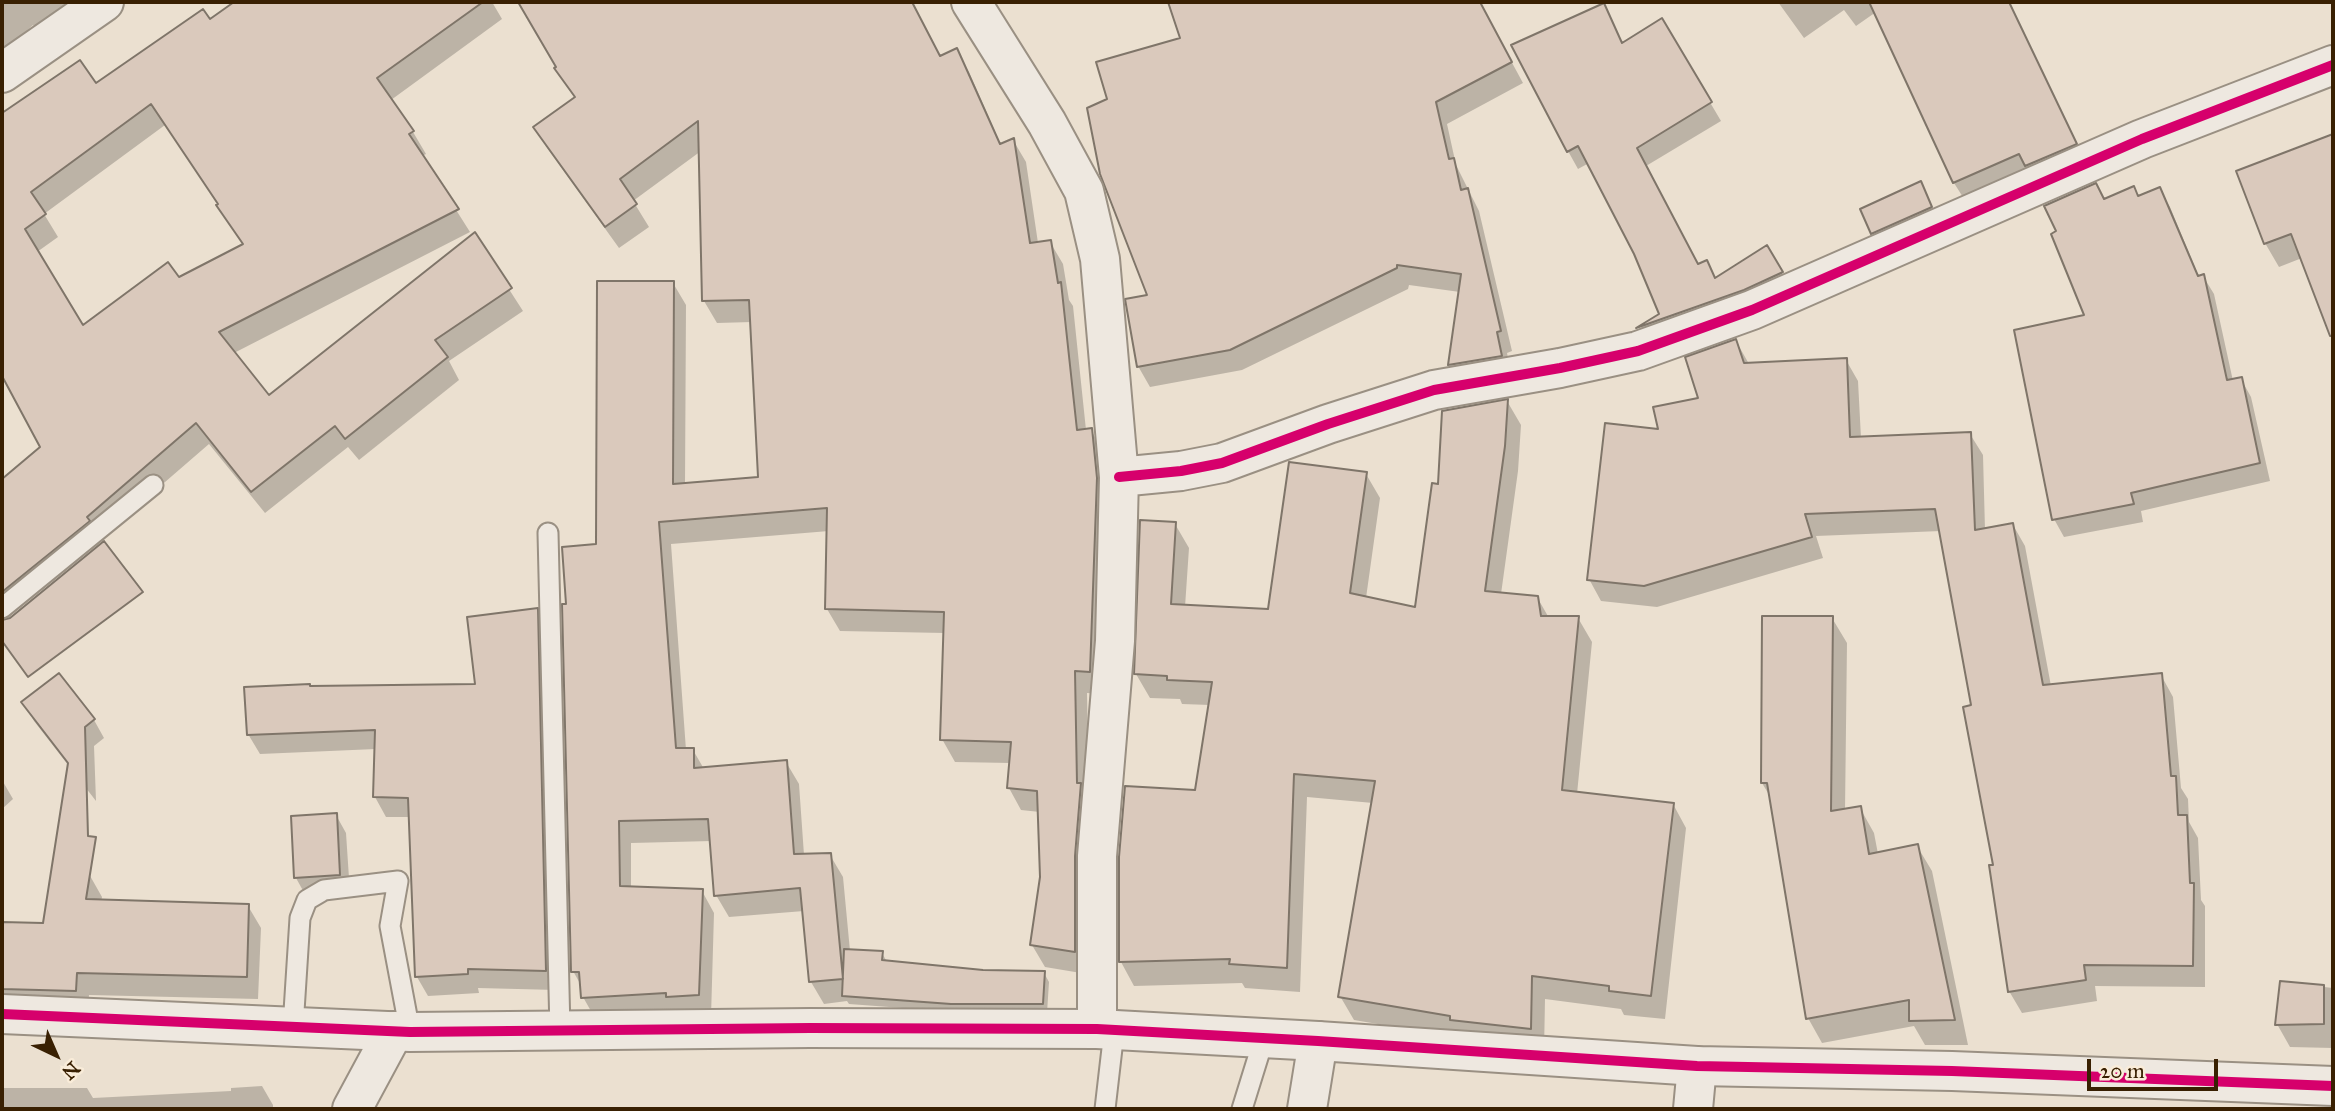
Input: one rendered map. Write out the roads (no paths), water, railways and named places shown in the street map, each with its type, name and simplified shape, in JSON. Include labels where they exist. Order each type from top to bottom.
[{"type":"street","points":[[2,73],[104,2]]},
{"type":"street","points":[[971,2],[1047,123],[1084,191],[1100,259],[1119,477],[1115,641],[1097,856],[1105,1030]]},
{"type":"street","points":[[1119,477],[1181,471],[1222,463],[1328,424],[1434,390],[1638,351],[1752,310],[2142,139],[2333,65]]},
{"type":"street","points":[[2,1014],[402,1032],[810,1028],[1105,1030],[1697,1066],[1952,1071],[2333,1086]]},
{"type":"street","points":[[352,1109],[402,1032]]},
{"type":"street","points":[[1307,1109],[1318,1041]]},
{"type":"street","points":[[1693,1109],[1697,1066]]},
{"type":"lane","points":[[2,608],[153,485]]},
{"type":"lane","points":[[548,533],[560,1031]]},
{"type":"lane","points":[[293,1027],[300,918],[307,900],[324,890],[398,881],[390,926],[402,1032]]},
{"type":"lane","points":[[1105,1030],[1105,1109]]},
{"type":"lane","points":[[1242,1109],[1264,1038]]}]
